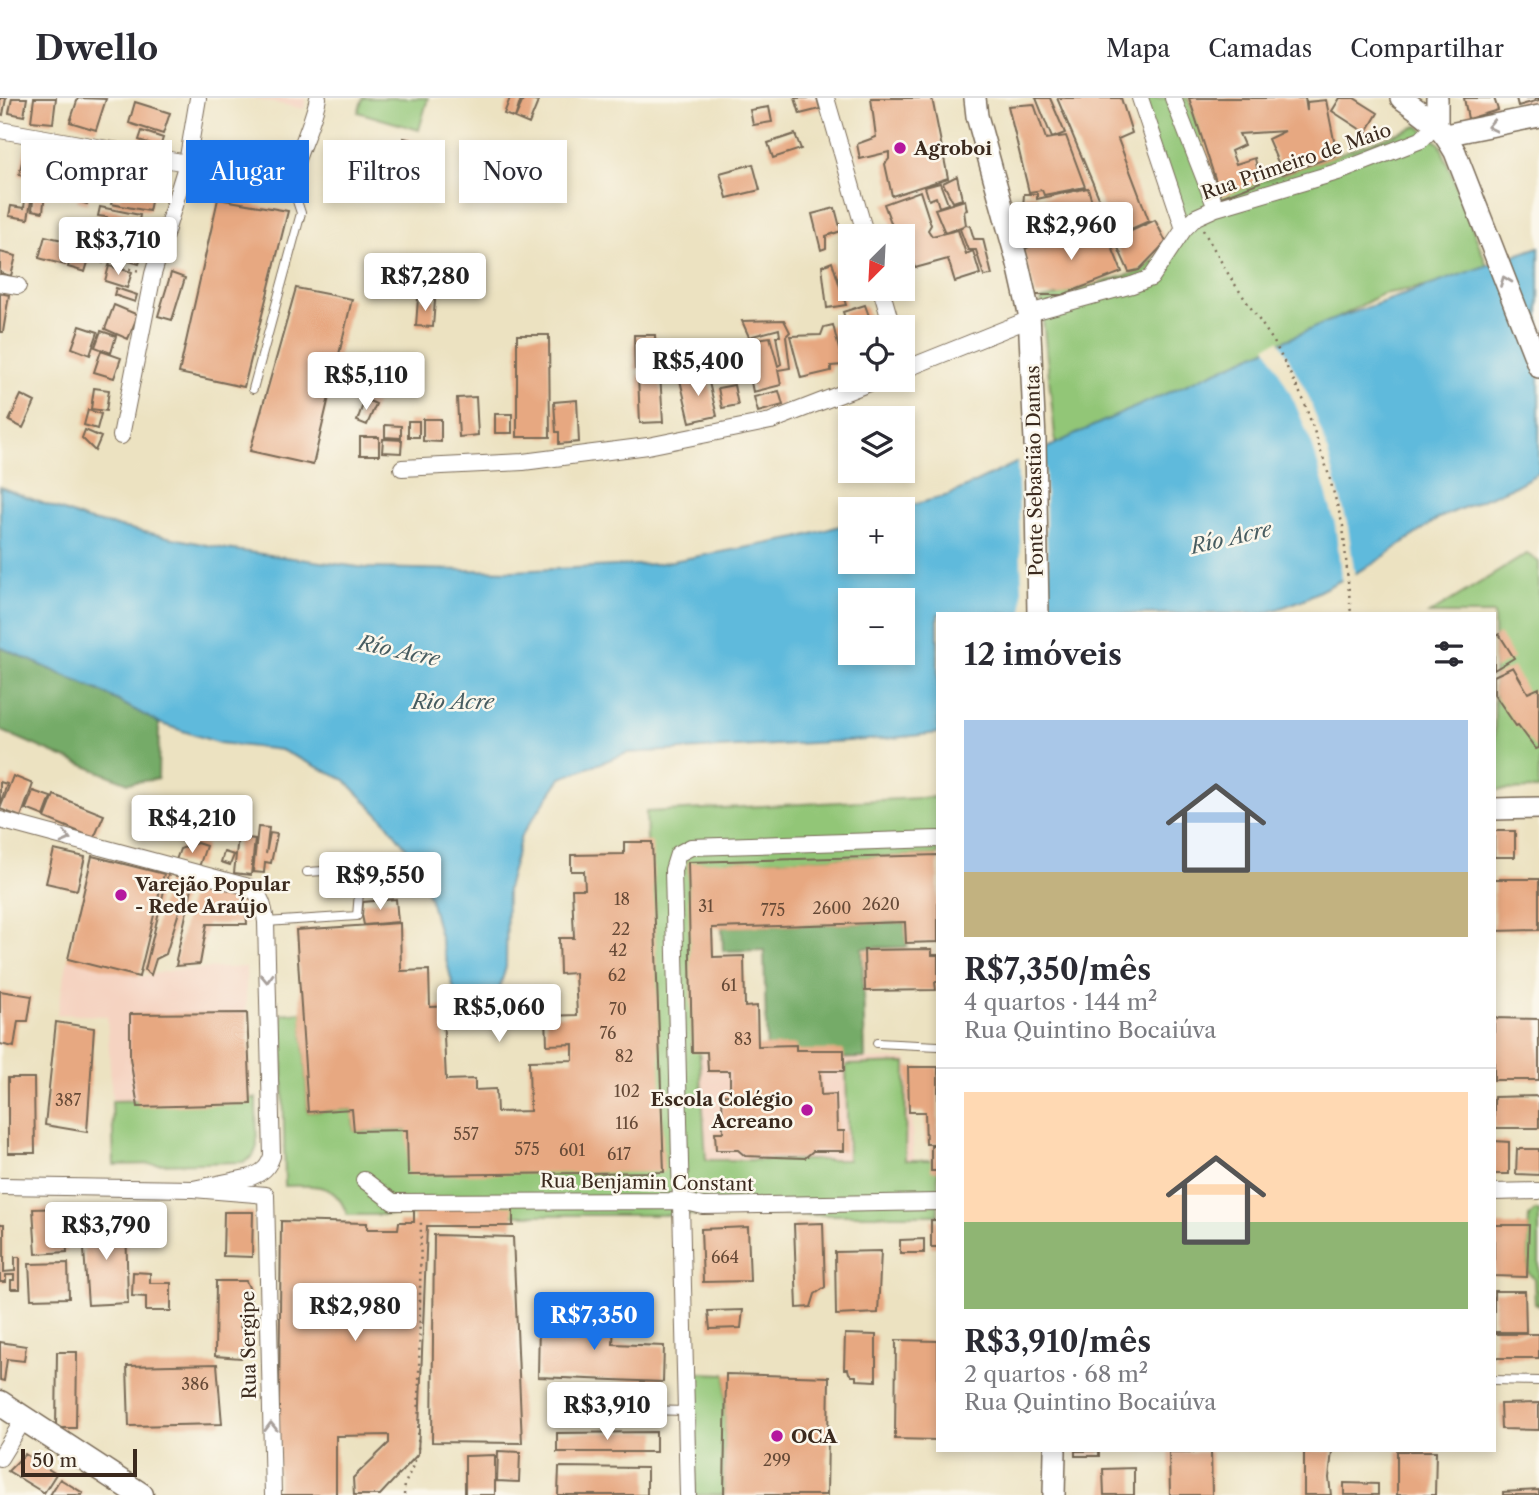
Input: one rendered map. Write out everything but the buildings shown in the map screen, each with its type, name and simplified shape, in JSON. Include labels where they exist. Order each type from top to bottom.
[{"type":"main road","name":"Ponte Sebastião Dantas","points":[[975,98],[1030,320],[1038,612]]},
{"type":"main road","points":[[1401,98],[1446,137]]},
{"type":"main road","points":[[1437,98],[1446,137],[1539,367]]},
{"type":"main road","points":[[1446,137],[1539,116]]},
{"type":"main road","points":[[1496,809],[1539,808]]},
{"type":"main road","points":[[0,1403],[141,1495]]},
{"type":"main road","points":[[1054,1495],[1055,1452]]},
{"type":"street","points":[[191,140],[198,98]]},
{"type":"street","points":[[303,140],[318,98]]},
{"type":"street","points":[[826,98],[863,224]]},
{"type":"street","points":[[1140,98],[1190,223]]},
{"type":"street","points":[[1173,98],[1216,208]]},
{"type":"street","points":[[0,130],[186,163]]},
{"type":"street","name":"Rua Primeiro de Maio","points":[[915,363],[1151,278],[1190,223],[1216,208],[1341,171],[1421,141],[1446,137]]},
{"type":"street","points":[[121,436],[153,274],[186,166]]},
{"type":"street","points":[[0,283],[19,286]]},
{"type":"street","points":[[402,468],[523,462],[648,446],[771,421],[846,392]]},
{"type":"street","points":[[0,820],[249,887],[257,892],[265,916],[272,1156],[266,1169],[251,1177],[192,1189],[0,1185]]},
{"type":"street","points":[[688,1495],[673,870],[678,854],[691,847],[936,839]]},
{"type":"street","name":"Rua Benjamin Constant","points":[[364,1180],[393,1202],[682,1201],[704,1206],[936,1202]]},
{"type":"street","name":"Rua Sergipe","points":[[192,1189],[265,1195],[273,1495]]},
{"type":"street","points":[[1496,1192],[1539,1191]]},
{"type":"street","points":[[0,1458],[24,1419]]},
{"type":"lane","points":[[253,389],[301,213],[298,203]]},
{"type":"lane","points":[[265,916],[357,916],[360,881],[356,873],[341,870],[307,872]]},
{"type":"lane","points":[[877,1043],[936,1046]]},
{"type":"lane","points":[[1496,1380],[1539,1381]]},
{"type":"lane","points":[[563,1408],[686,1411]]},
{"type":"path","points":[[1190,223],[1274,342],[1304,401],[1343,526],[1351,612]]},
{"type":"path","points":[[95,261],[153,274]]},
{"type":"path","points":[[404,1495],[404,1484],[418,1454],[421,1202]]},
{"type":"shaded area","points":[[250,98],[306,98],[304,109]]},
{"type":"shaded area","points":[[68,959],[139,977],[174,970],[246,967],[247,1098],[112,1101],[107,1016],[57,1014]]},
{"type":"shaded area","name":"Escola Colégio Acreano","points":[[699,1055],[908,1060],[914,1165],[706,1160]]},
{"type":"green space","points":[[363,98],[428,98],[419,130],[358,112]]},
{"type":"green space","points":[[1135,98],[1188,98],[1226,194],[1418,126],[1440,144],[1491,276],[1382,294],[1296,341],[1056,446],[1041,300],[1142,271],[1181,232]]},
{"type":"green space","points":[[1527,554],[1539,562],[1539,789],[1496,790],[1496,612],[1432,612]]},
{"type":"green space","points":[[0,647],[100,691],[159,723],[158,779],[128,783],[0,730]]},
{"type":"green space","points":[[936,797],[936,855],[688,863],[706,1160],[848,1160],[846,1065],[906,1063],[905,1160],[936,1160],[936,1215],[347,1215],[337,1196],[330,1191],[314,1186],[285,1186],[282,1014],[302,1012],[308,1112],[352,1109],[354,1131],[420,1130],[659,1162],[646,812]]},
{"type":"green space","points":[[905,922],[907,947],[862,948],[865,1058],[767,1060],[764,950],[723,951],[722,927]]},
{"type":"green space","points":[[256,1098],[257,1146],[253,1156],[244,1162],[114,1165],[112,1101]]},
{"type":"green space","points":[[1539,1211],[1539,1306],[1535,1303],[1534,1279],[1527,1271],[1529,1216]]},
{"type":"green space","points":[[697,1373],[726,1374],[724,1495],[695,1495]]},
{"type":"water","name":"Rio Acre","points":[[1539,247],[1539,473],[1439,518],[1373,564],[1302,600],[1269,612],[936,612],[936,733],[884,739],[627,753],[561,778],[521,836],[507,889],[506,967],[496,999],[478,1013],[456,997],[430,899],[413,857],[386,822],[345,780],[281,750],[219,743],[159,723],[100,691],[0,647],[0,487],[87,520],[226,549],[366,568],[513,571],[656,564],[798,538],[838,526],[838,574],[915,574],[915,504],[949,495],[1093,426],[1329,321]]},
{"type":"pier","points":[[1279,340],[1308,395],[1325,442],[1348,526],[1355,577],[1342,584],[1335,524],[1313,447],[1294,401],[1266,346]]},
{"type":"pier","points":[[1045,445],[1051,612],[1023,612],[1017,458]]},
{"type":"place","name":"Agroboi","points":[[900,148]]},
{"type":"place","name":"Varejão Popular - Rede Araújo","points":[[121,895]]},
{"type":"place","name":"Escola Colégio Acreano","points":[[807,1110]]},
{"type":"place","name":"OCA","points":[[777,1436]]},
{"type":"water label","name":"Río Acre","points":[[1231,538]]},
{"type":"water label","name":"Río Acre","points":[[399,651]]}]
